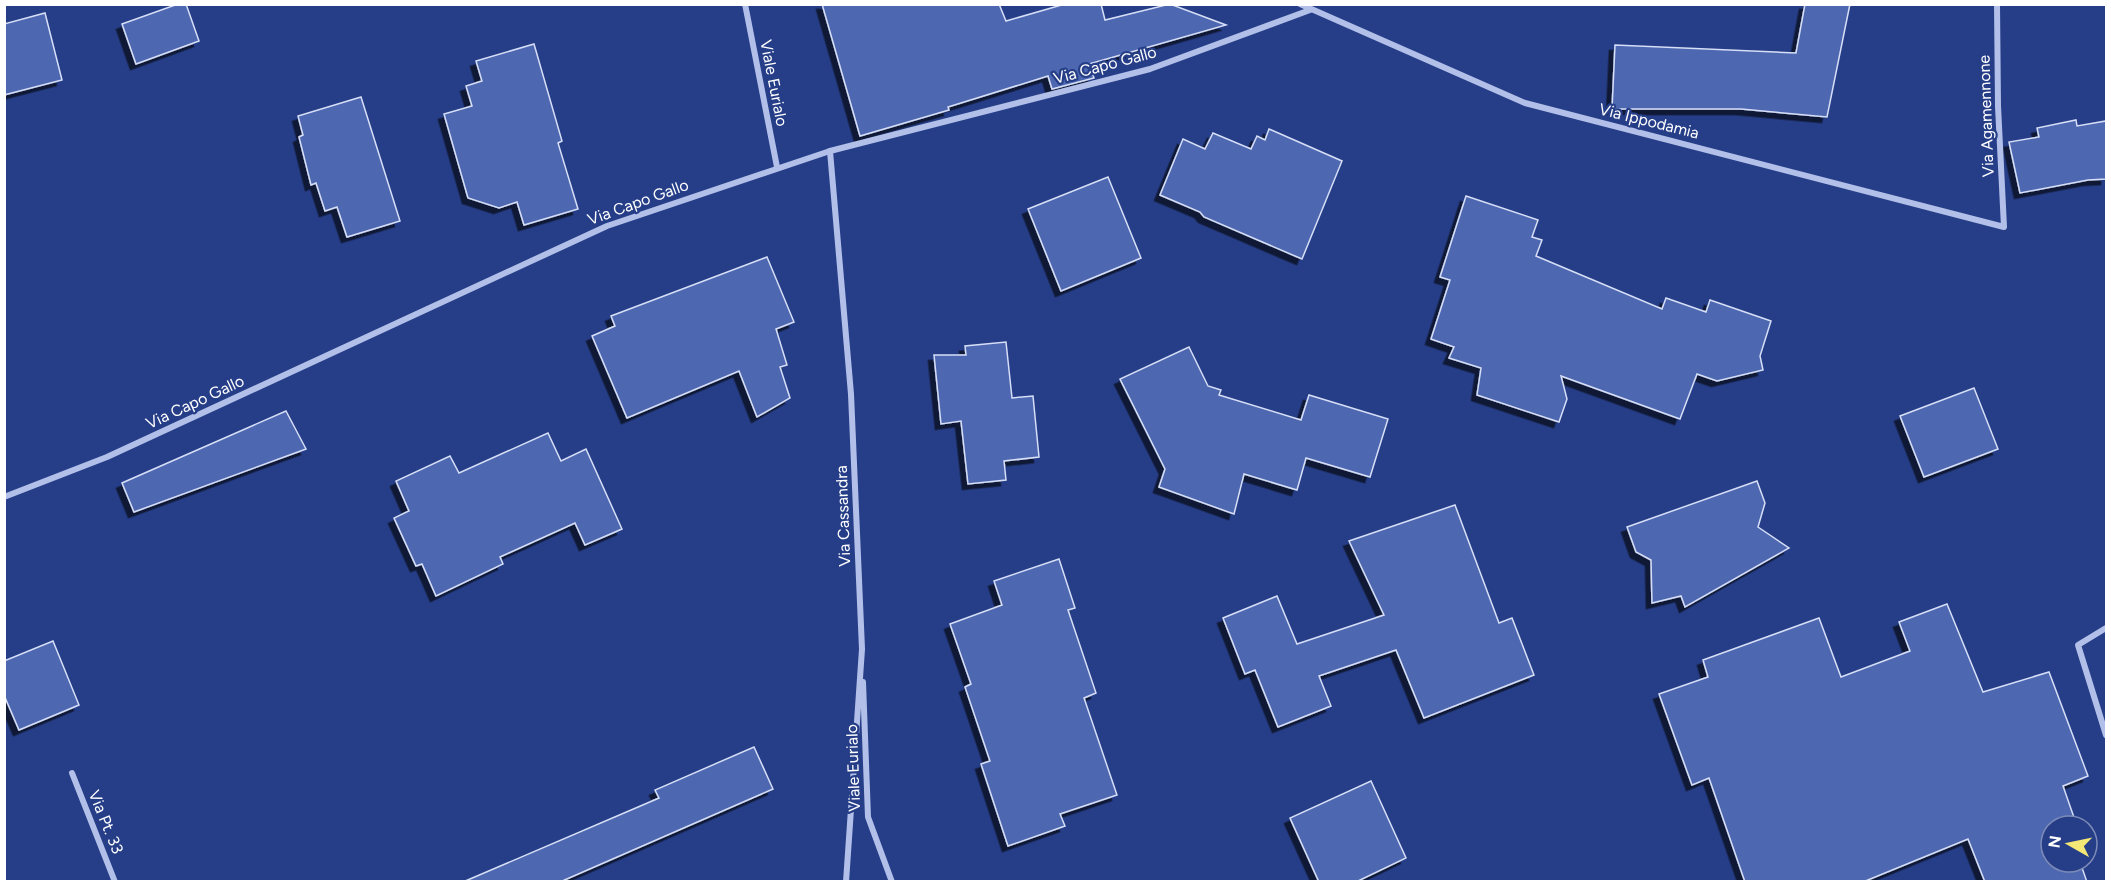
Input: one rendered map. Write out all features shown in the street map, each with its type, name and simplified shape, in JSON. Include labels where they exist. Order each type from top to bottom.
[{"type":"street","name":"Viale Eurialo","points":[[745,4],[777,167]]},
{"type":"street","name":"Via Ippodamia","points":[[1300,4],[1526,103],[2004,227]]},
{"type":"street","name":"Via Agamennone","points":[[1997,4],[1998,106],[2004,227]]},
{"type":"street","name":"Via Capo Gallo","points":[[4,497],[107,458],[607,226],[830,151],[1150,69],[1310,10]]},
{"type":"street","name":"Via Cassandra","points":[[830,151],[851,394],[862,649],[846,882]]},
{"type":"street","points":[[2106,628],[2078,645],[2106,735]]},
{"type":"street","name":"Viale Eurialo","points":[[862,649],[868,817],[892,882]]},
{"type":"street","name":"Via Pt. 33","points":[[72,773],[115,882]]},
{"type":"building","points":[[178,4],[186,4],[199,41],[136,64],[122,24]]},
{"type":"building","points":[[822,4],[999,4],[1006,21],[1065,4],[1101,4],[1105,20],[1170,4],[1226,25],[1089,64],[1094,78],[1052,89],[1048,76],[948,107],[949,110],[860,136]]},
{"type":"building","points":[[1805,4],[1850,4],[1827,117],[1741,109],[1612,109],[1615,45],[1796,53]]},
{"type":"building","points":[[45,13],[62,80],[4,95],[4,24]]},
{"type":"building","points":[[534,44],[562,141],[558,143],[578,209],[524,225],[517,202],[499,208],[468,198],[444,114],[472,106],[466,86],[482,81],[476,61]]},
{"type":"building","points":[[361,97],[400,221],[347,237],[337,207],[325,211],[316,183],[311,185],[299,137],[303,135],[298,116]]},
{"type":"building","points":[[2076,120],[2077,126],[2106,121],[2106,179],[2088,180],[2020,193],[2009,142],[2039,137],[2037,128]]},
{"type":"building","points":[[1269,129],[1342,161],[1302,259],[1204,217],[1200,212],[1160,195],[1183,139],[1205,149],[1213,133],[1251,149],[1257,136],[1265,140]]},
{"type":"building","points":[[1108,177],[1141,258],[1061,291],[1028,209]]},
{"type":"building","points":[[1466,196],[1538,220],[1532,237],[1542,240],[1536,256],[1662,309],[1666,298],[1706,312],[1710,300],[1771,321],[1760,356],[1763,370],[1717,381],[1697,374],[1680,419],[1561,376],[1567,399],[1559,422],[1477,395],[1481,368],[1449,358],[1454,347],[1431,339],[1450,280],[1440,277]]},
{"type":"building","points":[[767,257],[794,322],[776,329],[787,365],[780,367],[790,398],[757,417],[739,371],[627,418],[592,336],[615,326],[611,316]]},
{"type":"building","points":[[1006,342],[1012,398],[1033,396],[1039,457],[1004,461],[1006,480],[968,484],[961,421],[941,424],[934,355],[966,355],[965,346]]},
{"type":"building","points":[[1189,347],[1208,386],[1221,390],[1219,395],[1301,420],[1309,395],[1388,419],[1370,477],[1306,458],[1297,490],[1244,474],[1234,514],[1159,487],[1165,469],[1120,379]]},
{"type":"building","points":[[1974,388],[1998,449],[1924,477],[1900,416]]},
{"type":"building","points":[[286,411],[306,449],[134,512],[122,483]]},
{"type":"building","points":[[548,433],[561,461],[586,449],[622,529],[585,545],[575,523],[500,557],[503,564],[436,596],[422,564],[416,566],[394,518],[409,511],[396,481],[450,456],[459,473]]},
{"type":"building","points":[[1757,481],[1765,503],[1758,527],[1789,548],[1685,607],[1681,596],[1652,603],[1651,560],[1636,552],[1627,527]]},
{"type":"building","points":[[1455,505],[1499,623],[1512,618],[1534,675],[1424,718],[1396,650],[1319,676],[1331,706],[1278,727],[1255,670],[1245,674],[1223,618],[1277,596],[1297,644],[1384,615],[1349,541]]},
{"type":"building","points":[[1059,559],[1075,608],[1068,610],[1096,693],[1084,698],[1117,795],[1060,814],[1065,826],[1008,846],[981,764],[990,761],[965,687],[971,684],[950,624],[1002,605],[994,581]]},
{"type":"building","points":[[1947,604],[1983,692],[2049,672],[2088,776],[2063,786],[2073,814],[2039,814],[2039,874],[2084,874],[2087,882],[1985,882],[1968,839],[1863,882],[1745,882],[1709,778],[1692,785],[1659,694],[1708,677],[1703,660],[1819,618],[1841,677],[1910,651],[1899,622]]},
{"type":"building","points":[[53,641],[79,705],[19,730],[4,695],[4,661]]},
{"type":"building","points":[[754,747],[773,789],[560,882],[463,882],[659,798],[655,790]]},
{"type":"building","points":[[1371,781],[1406,858],[1356,882],[1319,882],[1290,818]]}]
